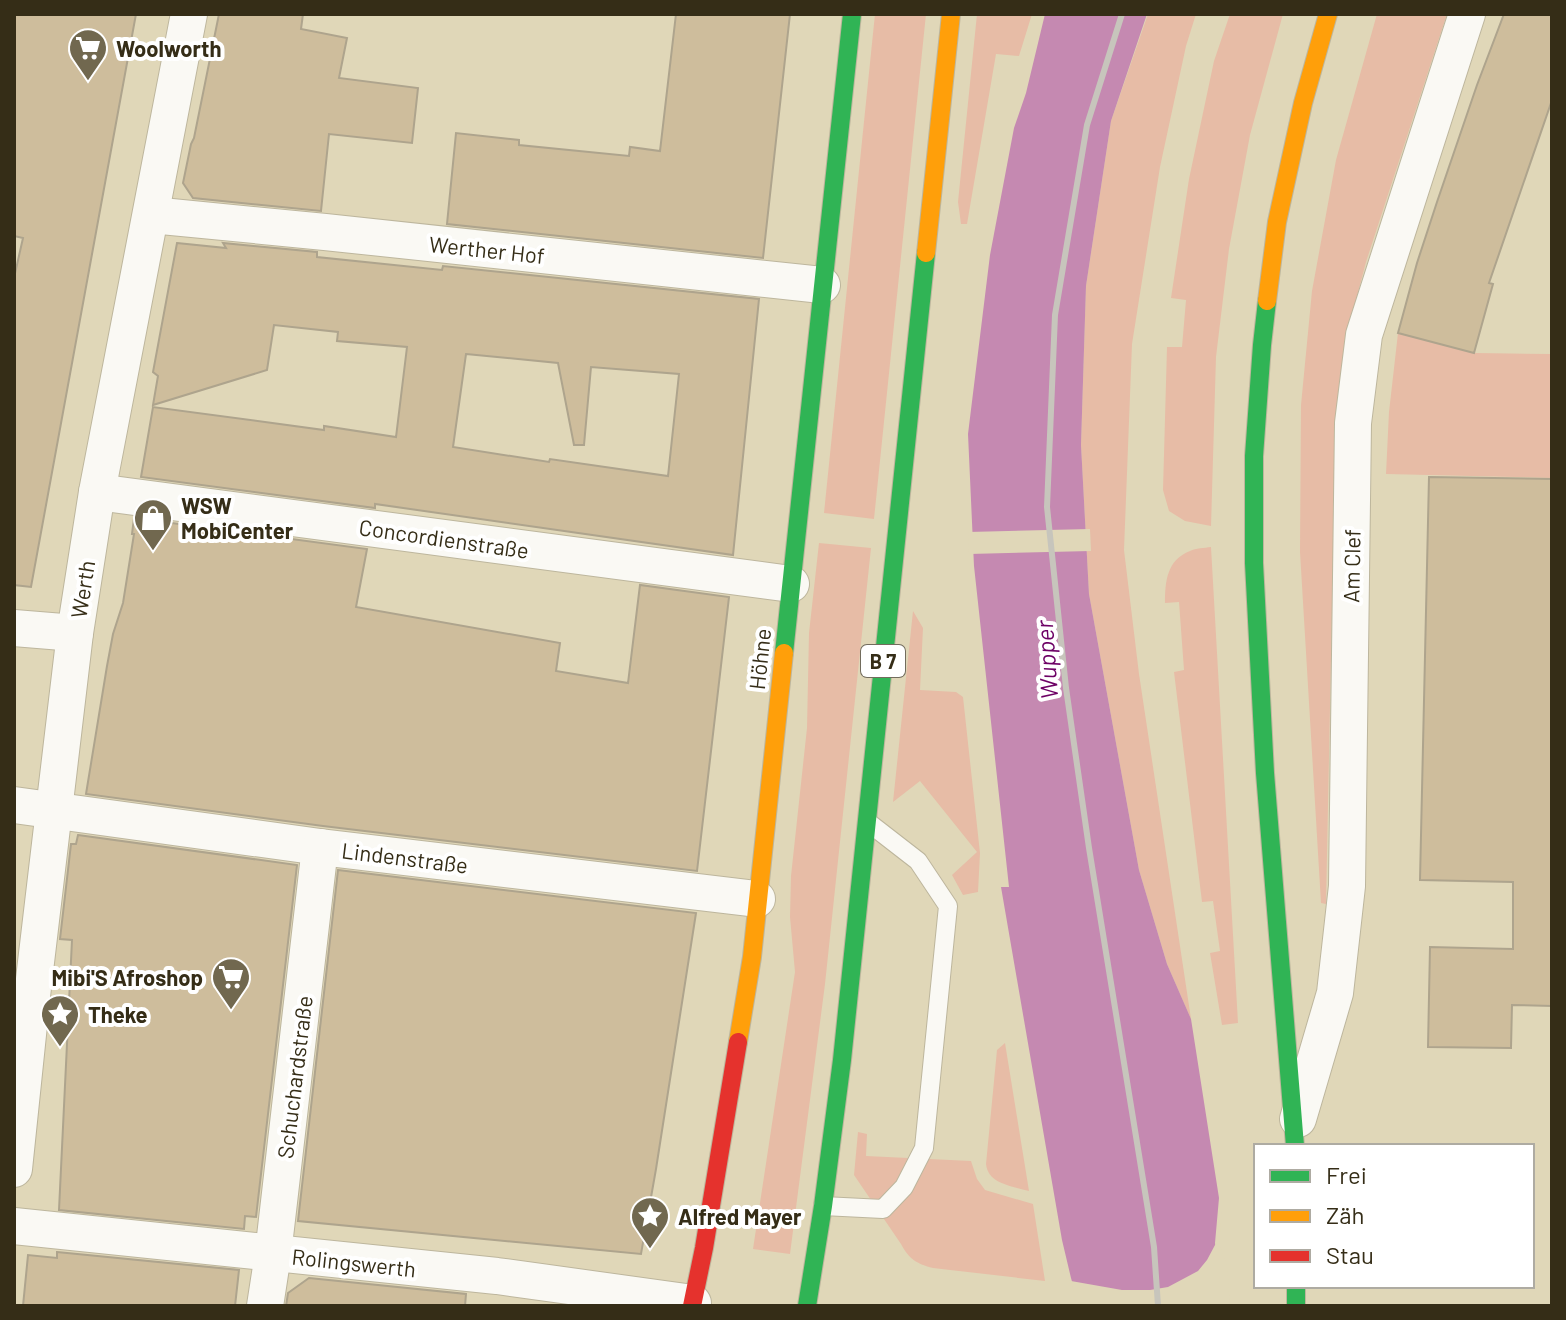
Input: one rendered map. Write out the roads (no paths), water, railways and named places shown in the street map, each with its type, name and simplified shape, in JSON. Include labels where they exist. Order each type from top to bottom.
[{"type":"main road","name":"Höhne","points":[[692,1304],[752,957],[852,14]]},
{"type":"main road","name":"B 7","points":[[807,1306],[842,1060],[951,14]]},
{"type":"main road","name":"Am Clef","points":[[1295,1137],[1265,773],[1254,563],[1254,456],[1262,345],[1277,222],[1303,103],[1328,14]]},
{"type":"street","name":"Werth","points":[[14,1169],[75,633],[97,492],[189,14]]},
{"type":"street","name":"Am Clef","points":[[1295,1137],[1335,993],[1347,886],[1353,423],[1364,335],[1467,14]]},
{"type":"street","name":"Werther Hof","points":[[151,215],[822,285]]},
{"type":"street","name":"Concordienstraße","points":[[97,492],[791,584]]},
{"type":"street","points":[[14,628],[75,633]]},
{"type":"street","name":"Lindenstraße","points":[[14,805],[320,847],[546,873],[585,887],[757,899]]},
{"type":"street","name":"Schuchardstraße","points":[[265,1306],[320,847]]},
{"type":"street","name":"Rolingswerth","points":[[14,1226],[497,1276],[692,1304]]},
{"type":"lane","points":[[823,1206],[883,1209],[904,1187],[924,1148],[948,906],[918,861],[866,821]]},
{"type":"water","name":"Wupper","points":[[1045,14],[1147,14],[1111,121],[1086,286],[1081,445],[1089,594],[1139,870],[1167,964],[1191,1019],[1219,1198],[1215,1243],[1223,1266],[1226,1306],[1079,1306],[1062,1240],[1001,887],[1009,887],[974,566],[968,434],[990,255],[1014,128]]},
{"type":"railway","points":[[1122,14],[1087,125],[1055,315],[1047,507],[1066,688],[1154,1247],[1158,1306]]},
{"type":"place","name":"Woolworth","points":[[88,82]]},
{"type":"place","name":"WSW MobiCenter","points":[[153,552]]},
{"type":"place","name":"Mibi'S Afroshop","points":[[231,1011]]},
{"type":"place","name":"Theke","points":[[60,1048]]},
{"type":"place","name":"Alfred Mayer","points":[[650,1250]]}]
